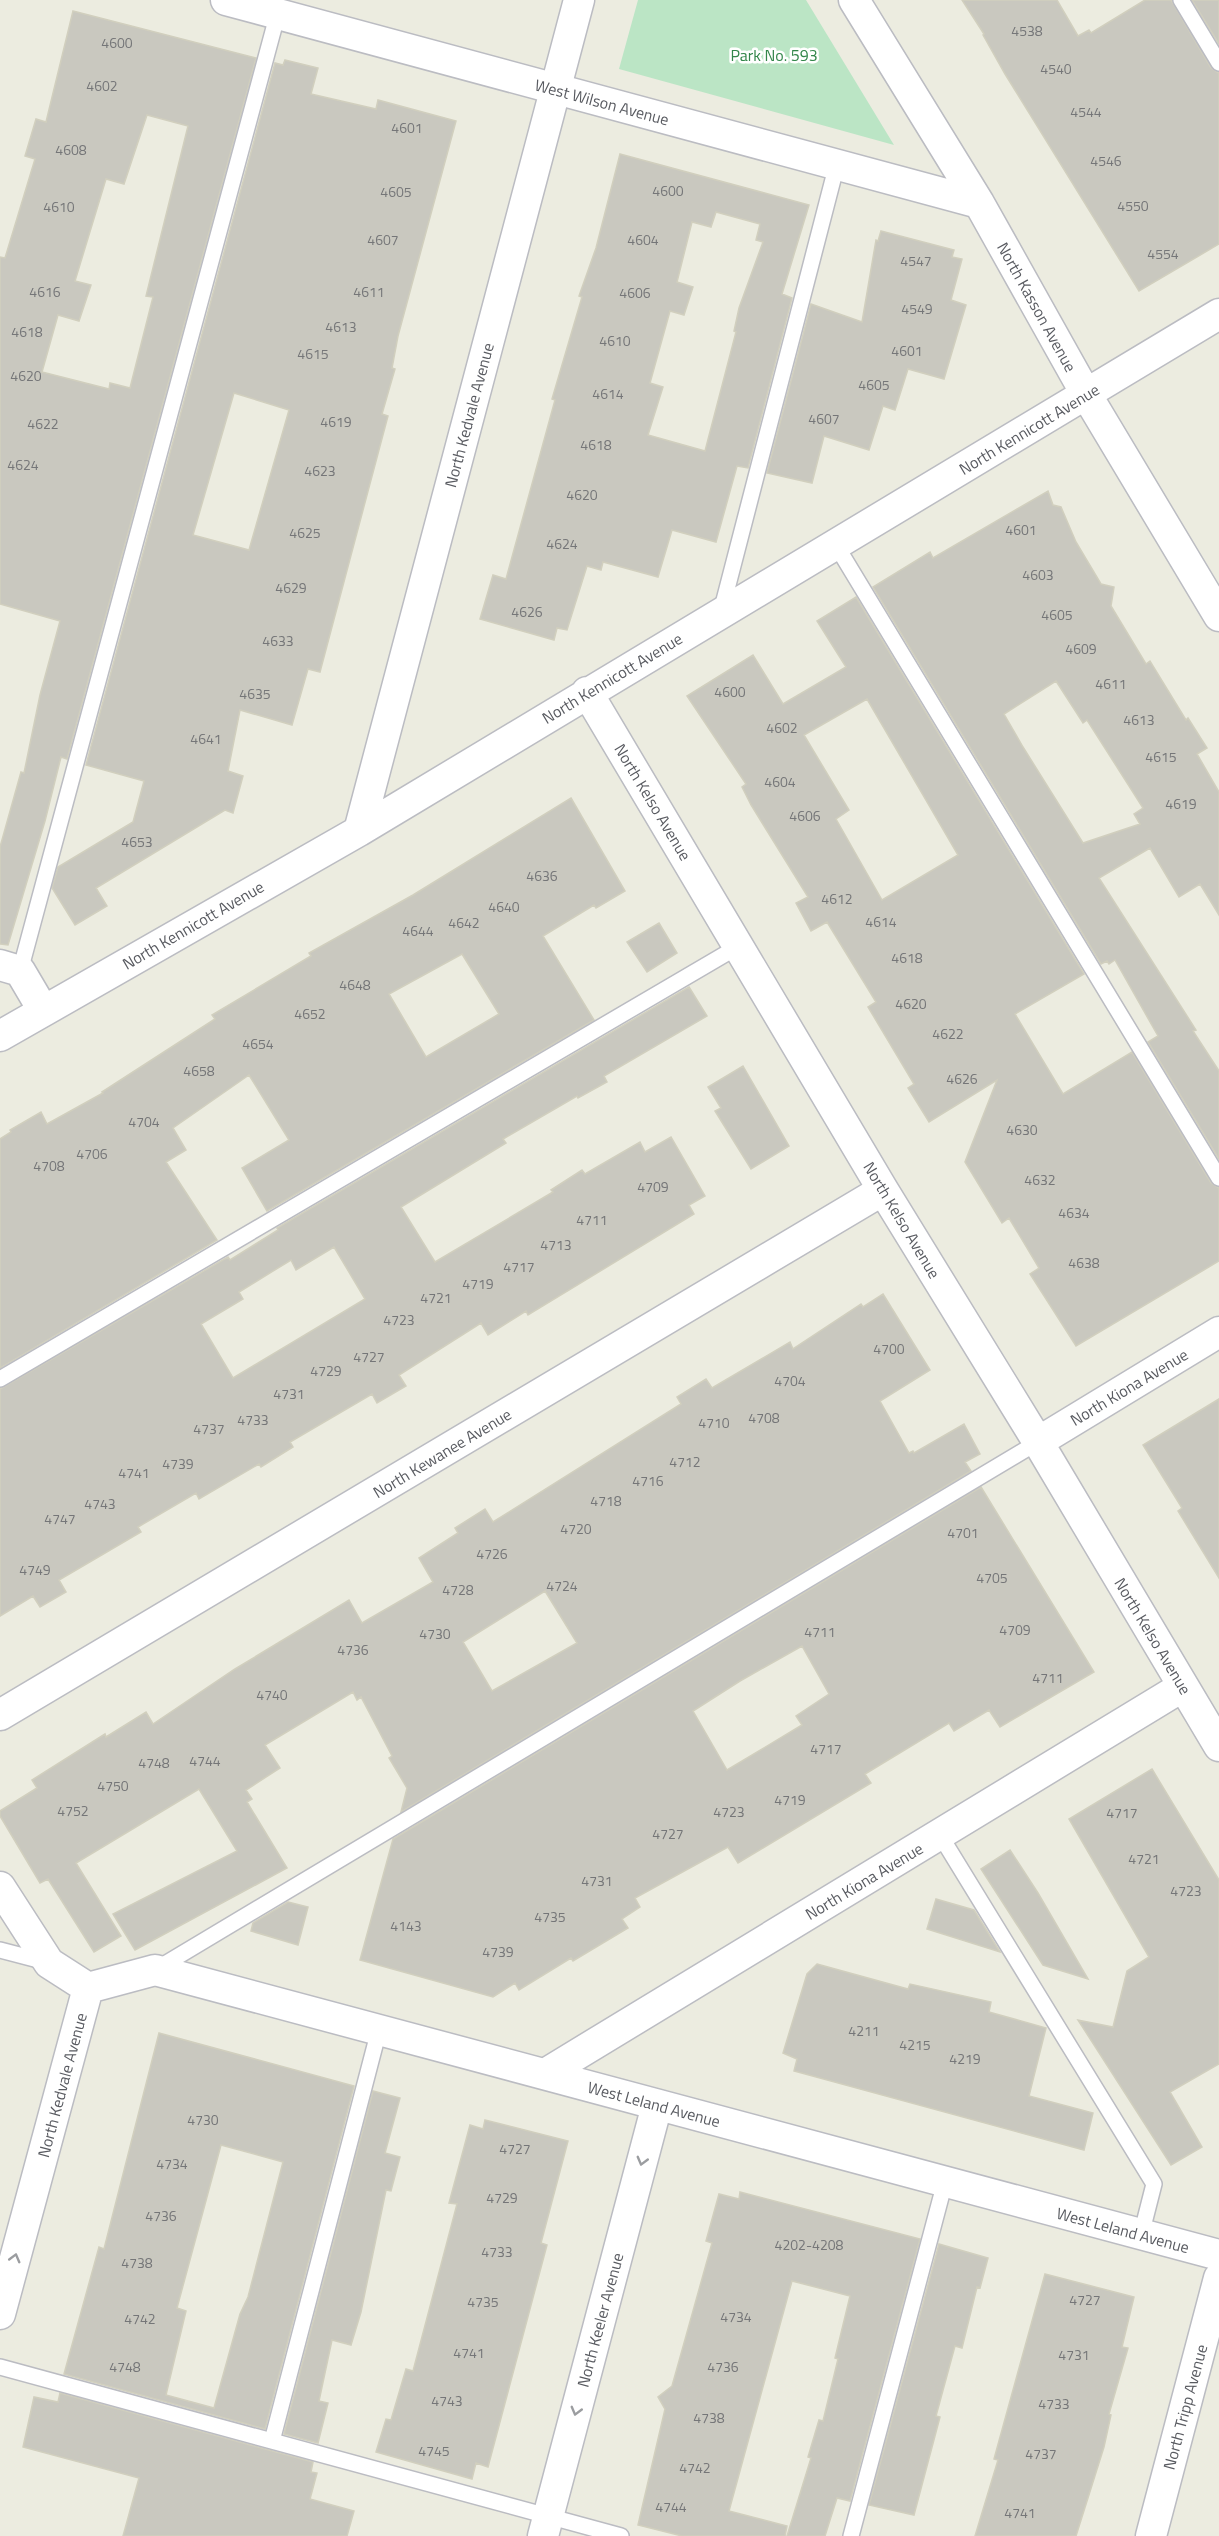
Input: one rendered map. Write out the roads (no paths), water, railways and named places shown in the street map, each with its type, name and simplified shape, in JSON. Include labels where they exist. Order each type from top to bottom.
[{"type":"street","name":"West Wilson Avenue","points":[[226,0],[279,7],[555,89],[979,203]]},
{"type":"street","name":"North Kedvale Avenue","points":[[359,831],[579,0]]},
{"type":"street","name":"North Kasson Avenue","points":[[854,0],[979,203],[1086,394],[1219,616]]},
{"type":"street","name":"North Kennicott Avenue","points":[[0,1035],[359,831],[1219,314]]},
{"type":"street","name":"North Kelso Avenue","points":[[588,692],[883,1190],[1038,1442],[1219,1746]]},
{"type":"street","points":[[10,968],[43,1010]]},
{"type":"street","name":"North Kewanee Avenue","points":[[0,1716],[883,1190]]},
{"type":"street","name":"North Kiona Avenue","points":[[1038,1442],[1219,1332]]},
{"type":"street","name":"North Kiona Avenue","points":[[545,2074],[1182,1687]]},
{"type":"street","points":[[0,1887],[49,1963],[88,1988],[155,1970]]},
{"type":"street","name":"West Leland Avenue","points":[[155,1970],[1219,2255]]},
{"type":"street","name":"North Kedvale Avenue","points":[[0,2314],[88,1988]]},
{"type":"street","name":"North Keeler Avenue","points":[[546,2526],[657,2105]]},
{"type":"street","name":"North Tripp Avenue","points":[[1151,2536],[1219,2278]]},
{"type":"lane","points":[[1181,0],[1219,63]]},
{"type":"lane","points":[[10,968],[279,7]]},
{"type":"lane","points":[[720,614],[837,164]]},
{"type":"lane","points":[[836,545],[1219,1178]]},
{"type":"lane","points":[[0,1379],[739,946]]},
{"type":"lane","points":[[155,1970],[1038,1442]]},
{"type":"lane","points":[[940,1835],[1154,2184],[1141,2235]]},
{"type":"lane","points":[[0,1950],[49,1963]]},
{"type":"lane","points":[[272,2441],[379,2030]]},
{"type":"lane","points":[[851,2536],[945,2182]]},
{"type":"lane","points":[[0,2367],[272,2441],[546,2526],[621,2536]]},
{"type":"park label","name":"Park No. 593","points":[[774,55]]}]
